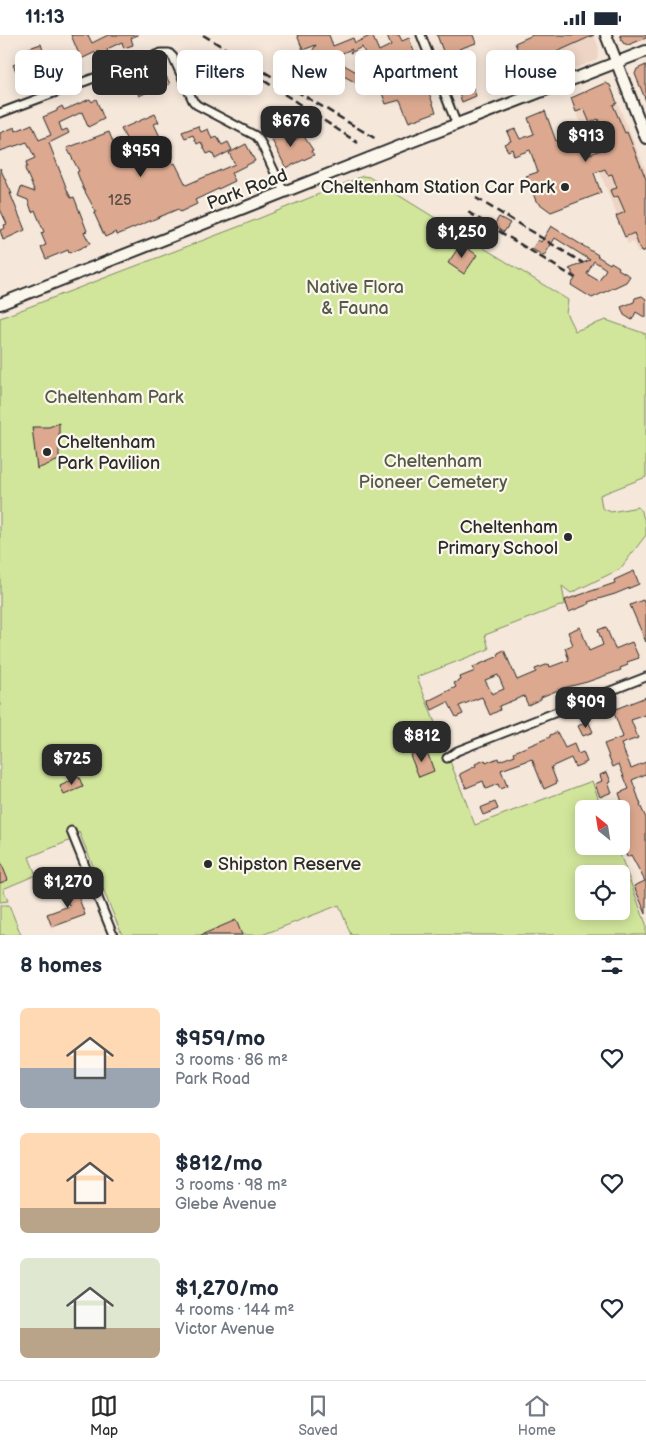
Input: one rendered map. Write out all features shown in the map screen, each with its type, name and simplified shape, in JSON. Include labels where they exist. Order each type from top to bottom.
[{"type":"street","points":[[422,35],[457,125]]},
{"type":"street","points":[[606,35],[646,138]]},
{"type":"street","name":"Park Road","points":[[0,304],[284,191],[646,51]]},
{"type":"street","points":[[0,113],[161,53],[169,53],[173,57],[193,101],[256,136],[284,191]]},
{"type":"street","points":[[446,758],[457,751],[646,677]]},
{"type":"street","points":[[71,831],[113,935]]},
{"type":"shaded area","points":[[546,35],[594,35],[599,48],[597,60],[575,68],[575,50],[551,50]]},
{"type":"shaded area","points":[[605,83],[610,85],[646,171],[646,250],[638,253],[633,242],[628,244],[571,98]]},
{"type":"green space","points":[[363,176],[369,177],[568,300],[566,313],[575,331],[606,320],[646,334],[646,477],[600,495],[602,508],[611,512],[638,507],[646,524],[646,535],[620,569],[571,593],[562,586],[565,604],[485,635],[489,649],[417,677],[475,825],[592,781],[599,800],[575,800],[575,855],[620,855],[624,865],[575,865],[575,920],[630,920],[630,881],[646,924],[646,935],[351,935],[339,905],[262,935],[122,935],[79,832],[69,841],[29,857],[36,875],[3,889],[8,901],[0,902],[0,318],[243,225]]},
{"type":"green space","points":[[0,905],[9,905],[21,935],[0,935]]},
{"type":"building","points":[[71,35],[88,35],[92,43],[108,35],[138,35],[131,38],[133,45],[124,48],[122,42],[107,50],[92,50],[92,54],[82,59],[82,50],[77,50]]},
{"type":"building","points":[[297,35],[329,35],[333,46],[353,38],[355,43],[372,35],[379,50],[363,50],[362,47],[350,53],[352,49],[345,52],[345,50],[313,50],[316,45],[303,50]]},
{"type":"building","points":[[387,35],[399,35],[402,41],[409,38],[413,50],[381,50],[391,45]]},
{"type":"building","points":[[437,35],[473,35],[476,43],[459,50],[443,50]]},
{"type":"building","points":[[533,35],[594,35],[561,50],[518,50],[515,43]]},
{"type":"building","points":[[620,35],[646,35],[646,38],[628,45],[623,43]]},
{"type":"building","points":[[41,44],[43,50],[30,50],[29,48]]},
{"type":"building","points":[[646,65],[646,101],[635,74],[637,69]]},
{"type":"building","points":[[345,66],[355,71],[355,82],[345,77]]},
{"type":"building","points":[[605,83],[610,85],[617,103],[613,105],[625,133],[627,132],[646,179],[646,250],[641,252],[634,233],[625,237],[616,216],[625,212],[618,196],[613,198],[610,190],[617,188],[612,174],[608,175],[605,169],[594,173],[601,193],[551,212],[536,201],[526,176],[538,172],[530,150],[514,156],[512,149],[508,151],[504,144],[511,141],[507,132],[515,129],[520,139],[534,134],[528,118],[545,111],[556,141],[571,135],[568,129],[576,126],[587,155],[607,148],[604,141],[607,141],[598,119],[590,123],[584,109],[576,112],[571,98]]},
{"type":"building","points":[[383,95],[430,95],[436,112],[409,122],[400,100],[386,104]]},
{"type":"building","points":[[459,95],[476,95],[476,96],[462,102]]},
{"type":"building","points":[[90,99],[92,102],[96,99],[104,119],[88,127],[82,112],[59,123],[62,131],[67,129],[69,133],[49,143],[68,192],[71,198],[74,197],[87,231],[84,232],[90,244],[69,253],[68,250],[46,259],[41,247],[46,245],[41,233],[44,232],[35,210],[32,212],[28,200],[18,196],[21,187],[35,192],[25,169],[27,166],[26,162],[35,158],[27,142],[0,151],[0,133],[15,127],[16,131],[32,124],[39,140],[51,135],[43,117],[57,111],[62,106],[64,110]]},
{"type":"building","points":[[155,114],[159,122],[154,124],[173,164],[175,163],[186,185],[235,164],[229,153],[246,144],[255,161],[231,173],[235,181],[195,200],[197,204],[180,212],[178,209],[117,235],[116,232],[105,237],[94,213],[96,212],[83,188],[77,172],[79,171],[67,148],[109,132],[117,152],[130,146],[121,129]]},
{"type":"building","points":[[198,126],[201,132],[208,129],[212,139],[217,137],[222,145],[228,142],[232,150],[215,159],[212,152],[207,154],[201,142],[197,144],[193,135],[185,138],[182,132]]},
{"type":"building","points":[[279,126],[288,144],[303,135],[313,150],[311,151],[314,155],[286,168],[268,132]]},
{"type":"building","points":[[0,168],[25,230],[3,240],[0,230],[5,228],[4,225],[7,224],[0,209]]},
{"type":"building","points":[[499,217],[510,223],[504,232],[494,225]]},
{"type":"building","points":[[551,226],[610,264],[611,262],[619,267],[618,269],[630,276],[626,282],[592,298],[571,285],[576,277],[569,269],[590,260],[555,238],[544,256],[532,249],[538,240],[541,242]],"holes":[[[594,261],[606,269],[599,281],[587,274]]]},
{"type":"building","points":[[461,244],[477,255],[464,274],[448,263]]},
{"type":"building","points":[[642,296],[646,299],[646,318],[636,312],[632,320],[624,315],[621,307],[634,302],[635,298]]},
{"type":"building","name":"Cheltenham Park Pavilion","points":[[59,423],[59,460],[37,469],[32,427],[49,427]]},
{"type":"building","points":[[634,571],[639,584],[588,602],[589,604],[569,612],[565,600],[615,583],[614,580]]},
{"type":"building","points":[[643,600],[646,607],[646,642],[630,605]]},
{"type":"building","points":[[580,627],[589,651],[603,645],[598,630],[606,627],[615,649],[632,642],[639,658],[627,662],[628,665],[620,668],[621,670],[563,688],[541,697],[541,699],[528,705],[524,696],[499,706],[500,710],[490,715],[482,697],[459,706],[463,714],[456,717],[448,702],[432,710],[428,701],[456,687],[454,683],[461,680],[460,677],[475,671],[473,667],[499,656],[498,653],[504,650],[517,680],[536,672],[535,669],[549,664],[550,667],[569,660],[565,648],[573,645],[568,632]],"holes":[[[498,675],[504,689],[492,694],[485,680]]]},
{"type":"building","points":[[646,697],[646,715],[631,720],[638,738],[621,744],[631,768],[646,762],[646,774],[632,780],[646,818],[646,914],[634,886],[645,881],[631,855],[627,857],[626,855],[630,855],[630,800],[621,800],[619,793],[629,789],[619,764],[613,767],[604,744],[623,737],[613,710]]},
{"type":"building","points":[[588,721],[593,732],[583,736],[578,726]]},
{"type":"building","points":[[557,732],[565,748],[574,744],[578,754],[583,752],[587,762],[575,767],[571,758],[551,767],[557,783],[544,789],[532,759],[501,770],[507,786],[500,789],[498,784],[486,789],[483,781],[466,788],[460,774],[476,766],[475,764],[485,760],[486,763],[498,758],[499,761],[515,755],[514,752],[550,737],[550,735]]},
{"type":"building","points":[[426,749],[434,771],[419,777],[410,755]]},
{"type":"building","points":[[607,772],[611,782],[608,783],[612,792],[600,797],[595,784],[602,781],[600,775]]},
{"type":"building","points":[[79,777],[83,787],[64,795],[60,786]]},
{"type":"building","points":[[495,802],[498,809],[483,815],[480,808]]},
{"type":"building","points":[[0,860],[8,880],[0,883]]},
{"type":"building","points":[[75,887],[85,915],[52,927],[47,914],[69,906],[64,891]]},
{"type":"building","points":[[236,920],[242,935],[201,935]]},
{"type":"railway","points":[[203,35],[376,139]]},
{"type":"railway","points":[[263,80],[358,143]]},
{"type":"railway","points":[[476,198],[583,263]]},
{"type":"railway","points":[[468,212],[575,278]]},
{"type":"place","name":"Cheltenham Station Car Park","points":[[565,187]]},
{"type":"place","name":"Cheltenham Park Pavilion","points":[[47,452]]},
{"type":"place","name":"Cheltenham Primary School","points":[[568,537]]},
{"type":"place","name":"Shipston Reserve","points":[[208,864]]},
{"type":"park label","name":"Native Flora & Fauna","points":[[355,298]]},
{"type":"park label","name":"Cheltenham Park","points":[[114,397]]},
{"type":"park label","name":"Cheltenham Pioneer Cemetery","points":[[433,472]]}]
